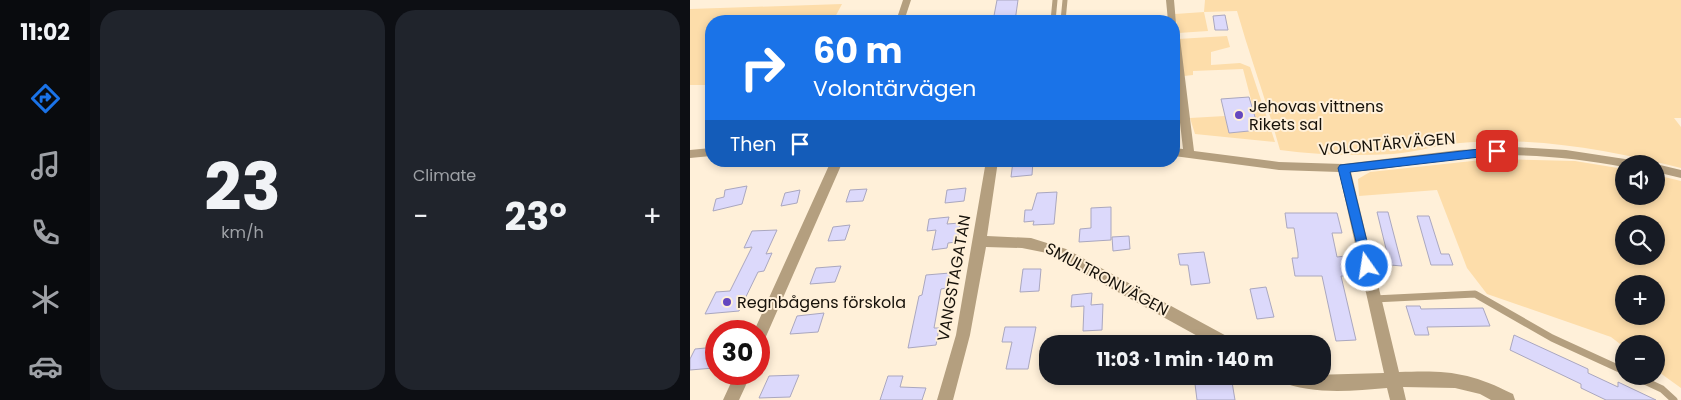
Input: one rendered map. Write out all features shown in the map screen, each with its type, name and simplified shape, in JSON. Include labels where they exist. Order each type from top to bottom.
[{"type":"street","points":[[902,15],[907,0]]},
{"type":"street","points":[[1170,0],[1172,15]]},
{"type":"street","points":[[1180,80],[1189,154]]},
{"type":"street","name":"VOLONTÄRVÄGEN","points":[[1180,153],[1282,167],[1344,168],[1497,151],[1578,155],[1615,161]]},
{"type":"street","points":[[690,154],[705,153]]},
{"type":"street","points":[[766,320],[834,167]]},
{"type":"street","name":"VANGSTAGATAN","points":[[946,400],[963,335],[991,167]]},
{"type":"street","points":[[1344,168],[1398,400]]},
{"type":"street","points":[[1665,170],[1681,174]]},
{"type":"street","name":"SMULTRONVÄGEN","points":[[980,242],[1024,241],[1039,244],[1061,253],[1211,335]]},
{"type":"street","points":[[1306,385],[1316,389],[1340,390],[1393,384],[1475,385],[1507,400]]},
{"type":"street","points":[[731,400],[737,385]]},
{"type":"lane","points":[[1054,15],[1055,0]]},
{"type":"lane","points":[[1064,15],[1065,0]]},
{"type":"lane","points":[[1374,299],[1475,294],[1552,338],[1615,368]]},
{"type":"lane","points":[[1653,385],[1662,389],[1674,400]]},
{"type":"shaded area","points":[[1205,0],[1681,0],[1681,118],[1674,118],[1681,127],[1681,168],[1665,164],[1665,155],[1622,155],[1572,146],[1516,141],[1460,143],[1379,155],[1322,154],[1280,150],[1237,11],[1204,12]]},
{"type":"shaded area","points":[[842,4],[836,15],[705,15],[705,85],[690,85],[690,9]]},
{"type":"shaded area","points":[[1204,12],[1208,31],[1180,33],[1180,15],[1175,14]]},
{"type":"shaded area","points":[[1227,36],[1230,47],[1211,52],[1211,65],[1240,63],[1250,67],[1275,142],[1195,134],[1190,118],[1225,116],[1229,133],[1259,130],[1243,69],[1193,71],[1193,75],[1184,76],[1180,39]]},
{"type":"shaded area","points":[[1491,159],[1575,161],[1615,168],[1615,205],[1665,205],[1665,177],[1681,181],[1681,388],[1665,376],[1665,335],[1615,335],[1615,340],[1611,337],[1487,294],[1467,268],[1437,190],[1359,196],[1358,179],[1370,172]]},
{"type":"building","points":[[997,0],[1018,0],[1016,15],[994,15]]},
{"type":"building","points":[[1225,15],[1228,30],[1215,30],[1213,16]]},
{"type":"building","name":"Jehovas vittnens Rikets sal","points":[[1249,97],[1259,130],[1229,133],[1221,99]]},
{"type":"building","points":[[1012,167],[1033,167],[1032,175],[1011,177]]},
{"type":"building","points":[[747,186],[742,204],[713,211],[716,199],[724,197],[725,190]]},
{"type":"building","points":[[966,188],[964,201],[945,203],[947,190]]},
{"type":"building","points":[[867,189],[863,201],[846,202],[850,190]]},
{"type":"building","points":[[800,190],[797,203],[781,206],[785,193]]},
{"type":"building","points":[[1057,192],[1054,224],[1033,225],[1034,221],[1024,222],[1025,210],[1032,210],[1037,193]]},
{"type":"building","points":[[1111,207],[1111,240],[1079,242],[1080,229],[1091,228],[1091,208]]},
{"type":"building","points":[[1377,212],[1388,212],[1402,266],[1390,265]]},
{"type":"building","points":[[1285,213],[1337,213],[1342,233],[1332,233],[1337,257],[1346,256],[1351,276],[1341,276],[1356,340],[1336,341],[1322,276],[1295,276],[1292,258],[1298,258],[1298,253],[1294,228],[1287,228]]},
{"type":"building","points":[[1417,216],[1429,216],[1441,254],[1449,254],[1453,265],[1431,265]]},
{"type":"building","points":[[949,217],[947,224],[960,223],[957,242],[948,243],[947,248],[932,250],[936,230],[927,231],[929,219]]},
{"type":"building","points":[[850,225],[845,240],[828,241],[833,227]]},
{"type":"building","points":[[777,230],[766,254],[772,253],[764,271],[758,272],[739,311],[705,314],[716,292],[730,291],[752,247],[744,248],[752,231]]},
{"type":"building","points":[[1129,236],[1130,249],[1113,251],[1112,237]]},
{"type":"building","points":[[1204,252],[1210,283],[1191,285],[1188,265],[1180,265],[1178,254]]},
{"type":"building","points":[[841,266],[835,282],[810,284],[816,268]]},
{"type":"building","points":[[1023,269],[1041,269],[1039,291],[1020,292]]},
{"type":"building","points":[[950,273],[947,288],[941,289],[934,328],[939,328],[936,345],[908,348],[919,296],[922,295],[926,275]]},
{"type":"building","points":[[1266,287],[1274,317],[1257,319],[1250,289]]},
{"type":"building","points":[[1092,293],[1091,305],[1103,304],[1102,330],[1083,331],[1084,306],[1071,307],[1072,295]]},
{"type":"building","points":[[1406,306],[1420,306],[1421,309],[1483,308],[1490,326],[1427,327],[1429,335],[1415,335]]},
{"type":"building","points":[[824,313],[818,332],[790,334],[797,316]]},
{"type":"building","points":[[1005,327],[1036,327],[1028,369],[1006,369],[1012,342],[1002,342]]},
{"type":"building","points":[[1514,335],[1588,369],[1588,373],[1618,387],[1618,385],[1624,385],[1656,400],[1606,400],[1581,388],[1581,384],[1510,350]]},
{"type":"building","points":[[705,348],[705,369],[690,370],[690,359],[695,349]]},
{"type":"building","points":[[799,375],[790,397],[759,398],[765,385],[770,385],[770,376]]},
{"type":"building","points":[[888,376],[903,376],[900,387],[926,388],[922,400],[880,400]]},
{"type":"building","points":[[1195,385],[1232,385],[1235,400],[1197,400]]},
{"type":"place","name":"Jehovas vittnens Rikets sal","points":[[1239,115]]},
{"type":"place","name":"Regnbågens förskola","points":[[727,302]]},
{"type":"route","points":[[1367,266],[1344,168],[1497,151]]}]
